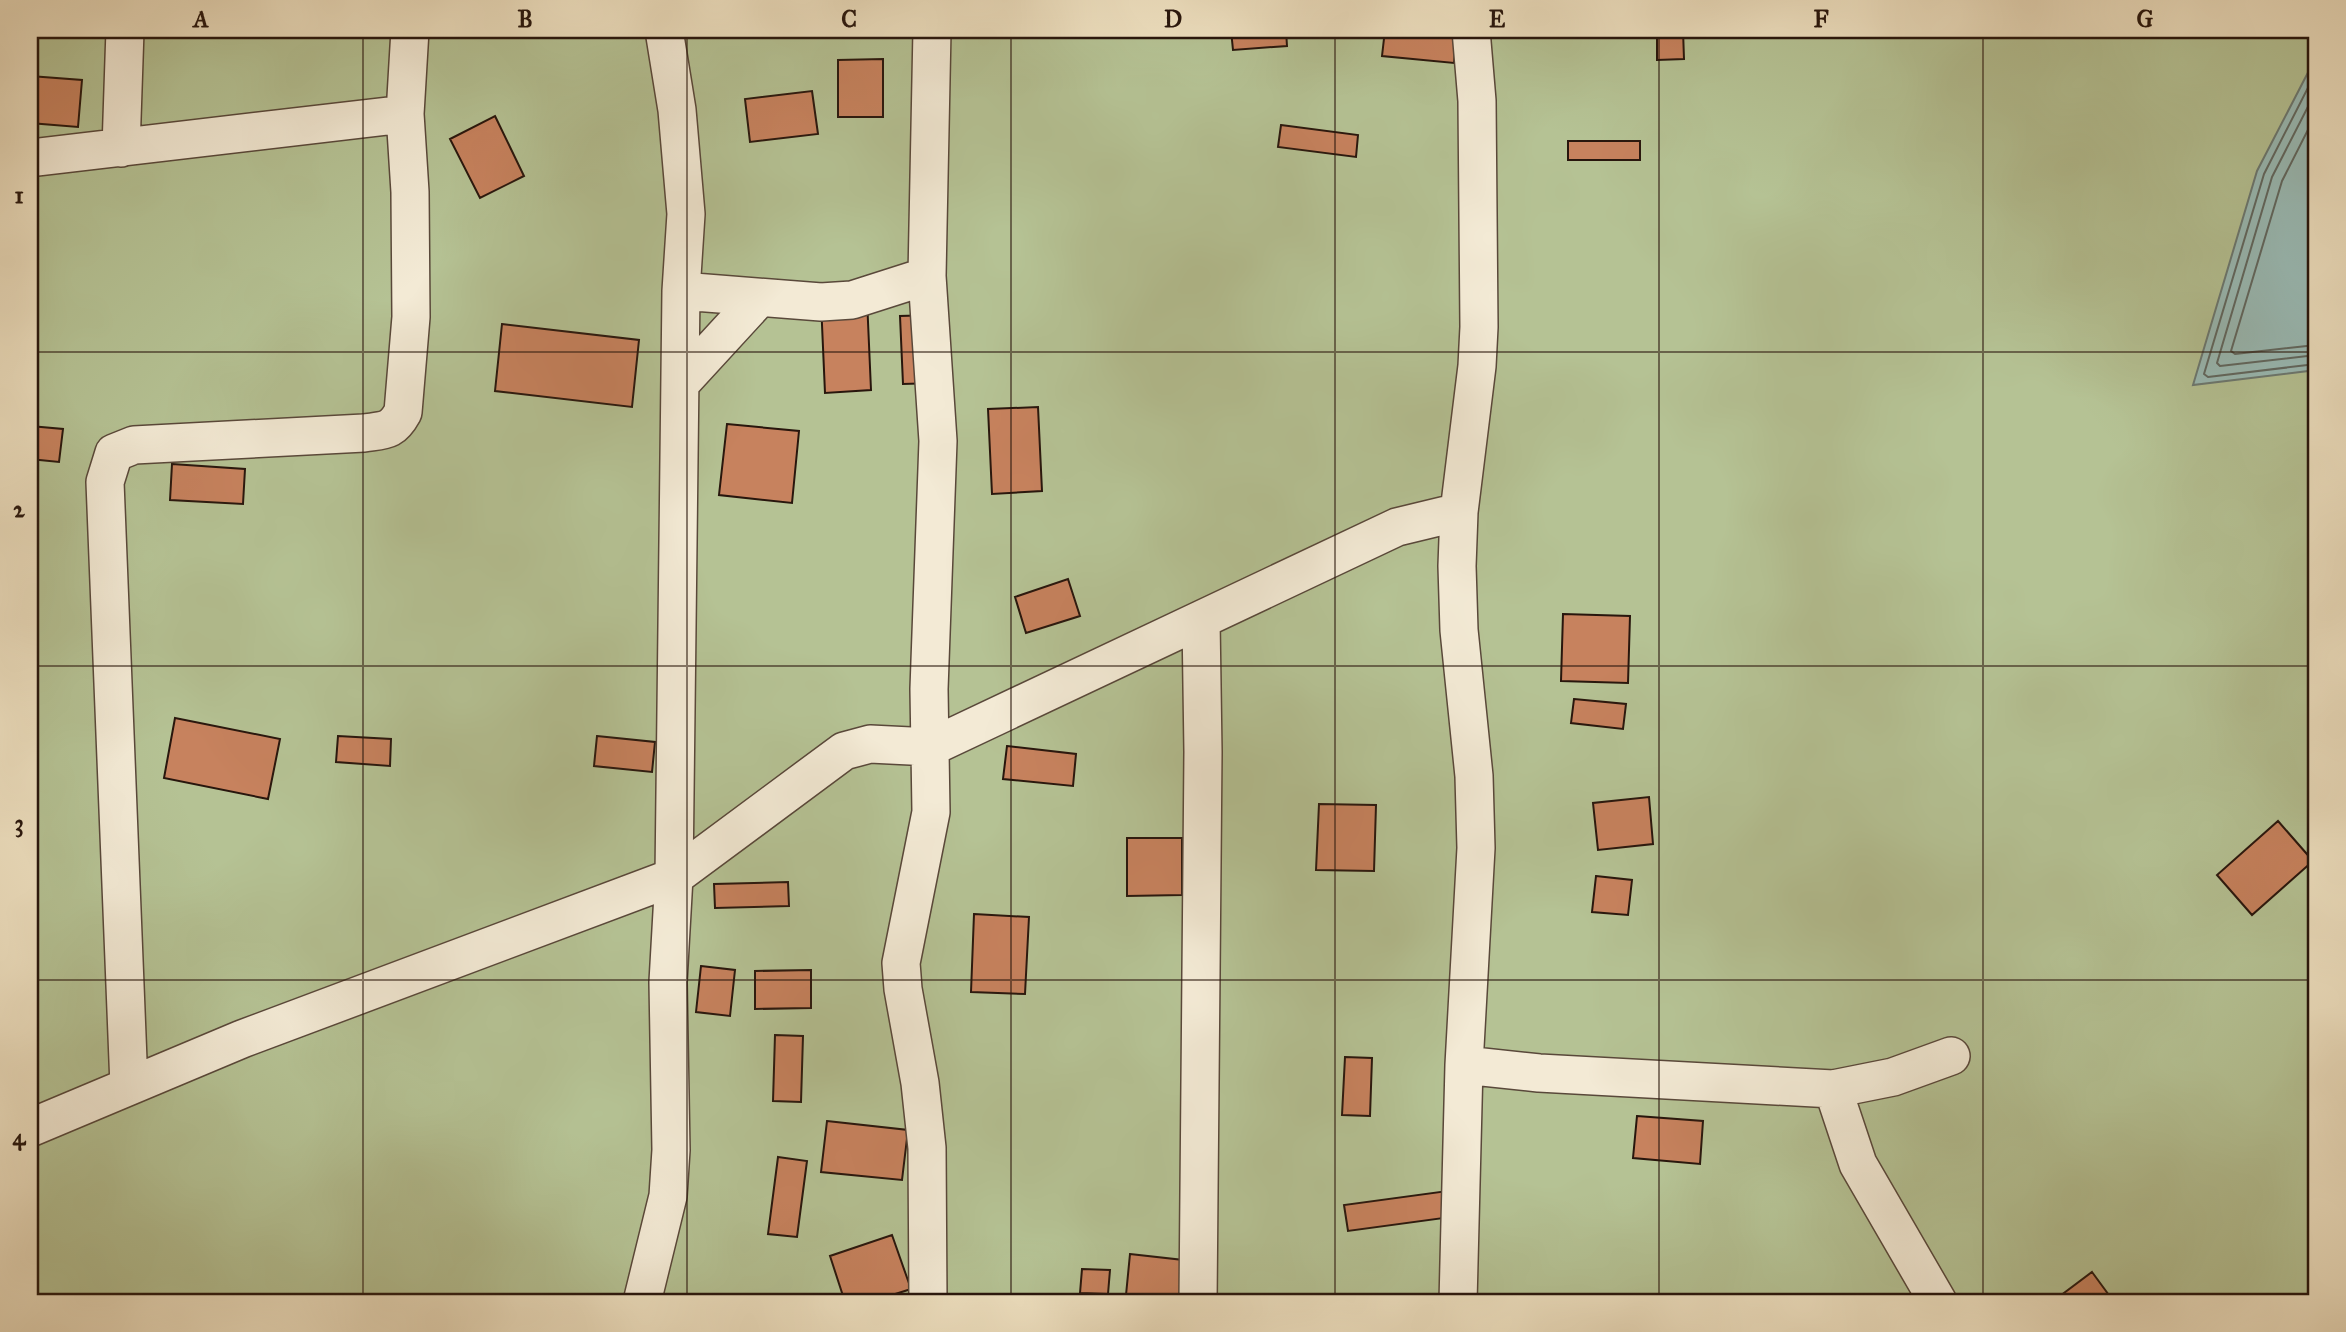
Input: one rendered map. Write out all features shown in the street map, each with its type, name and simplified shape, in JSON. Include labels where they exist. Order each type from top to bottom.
[{"type":"street","points":[[121,148],[125,30]]},
{"type":"street","points":[[129,1086],[105,482],[114,453],[134,446],[364,433],[388,430],[396,425],[403,412],[411,317],[410,192],[405,114],[410,30]]},
{"type":"street","points":[[642,1302],[668,1196],[671,1150],[668,982],[674,877],[681,291],[686,214],[677,110],[664,30]]},
{"type":"street","points":[[928,1302],[927,1148],[901,962],[931,812],[929,690],[938,441],[927,276],[932,30]]},
{"type":"street","points":[[1458,1302],[1464,1065],[1476,848],[1474,776],[1459,630],[1457,566],[1459,512],[1477,366],[1479,327],[1477,101],[1471,30]]},
{"type":"street","points":[[30,158],[405,114]]},
{"type":"street","points":[[681,291],[821,302],[852,300],[927,276]]},
{"type":"street","points":[[680,384],[759,298]]},
{"type":"street","points":[[30,1128],[242,1039],[674,877],[844,751],[870,744],[932,747],[1396,527],[1459,512]]},
{"type":"street","points":[[1198,1302],[1203,751],[1201,620]]},
{"type":"street","points":[[1464,1065],[1539,1073],[1833,1089],[1893,1077],[1951,1056]]},
{"type":"street","points":[[1833,1089],[1858,1164],[1938,1302]]},
{"type":"green space","points":[[30,30],[2316,30],[2316,1302],[30,1302]]},
{"type":"water","points":[[2316,57],[2316,370],[2193,385],[2257,171]]},
{"type":"building","points":[[30,30],[39,30],[36,56],[30,55]]},
{"type":"building","points":[[1231,30],[1286,30],[1287,46],[1233,50]]},
{"type":"building","points":[[1385,30],[1457,30],[1454,63],[1382,56]]},
{"type":"building","points":[[1657,30],[1683,30],[1684,59],[1657,60]]},
{"type":"building","points":[[883,59],[883,117],[838,117],[838,60]]},
{"type":"building","points":[[30,76],[82,80],[78,127],[30,123]]},
{"type":"building","points":[[812,91],[818,134],[750,142],[745,99]]},
{"type":"building","points":[[495,116],[524,176],[480,198],[450,139]]},
{"type":"building","points":[[1281,125],[1358,135],[1356,157],[1278,147]]},
{"type":"building","points":[[1568,141],[1640,141],[1640,160],[1568,160]]},
{"type":"building","points":[[867,299],[871,390],[825,393],[821,302]]},
{"type":"building","points":[[933,315],[935,383],[903,384],[900,316]]},
{"type":"building","points":[[502,324],[639,340],[632,407],[495,391]]},
{"type":"building","points":[[1038,407],[1042,491],[992,494],[988,409]]},
{"type":"building","points":[[727,424],[799,431],[792,503],[719,495]]},
{"type":"building","points":[[30,426],[63,429],[59,462],[30,459]]},
{"type":"building","points":[[172,464],[245,469],[243,504],[170,500]]},
{"type":"building","points":[[1068,579],[1080,616],[1026,633],[1015,597]]},
{"type":"building","points":[[1563,614],[1630,616],[1628,683],[1561,681]]},
{"type":"building","points":[[1574,699],[1626,704],[1623,729],[1571,723]]},
{"type":"building","points":[[175,718],[280,739],[268,799],[164,778]]},
{"type":"building","points":[[338,736],[391,739],[390,766],[336,762]]},
{"type":"building","points":[[597,736],[655,742],[652,772],[594,766]]},
{"type":"building","points":[[1007,746],[1076,754],[1073,786],[1003,779]]},
{"type":"building","points":[[1649,797],[1653,844],[1598,850],[1593,803]]},
{"type":"building","points":[[1319,804],[1376,805],[1374,871],[1316,870]]},
{"type":"building","points":[[2278,821],[2313,861],[2252,915],[2217,875]]},
{"type":"building","points":[[1127,838],[1182,838],[1182,895],[1127,896]]},
{"type":"building","points":[[1596,876],[1632,880],[1628,915],[1592,912]]},
{"type":"building","points":[[788,882],[789,906],[715,908],[714,884]]},
{"type":"building","points":[[974,914],[1029,917],[1025,994],[971,992]]},
{"type":"building","points":[[701,966],[735,970],[730,1016],[696,1012]]},
{"type":"building","points":[[811,970],[811,1008],[755,1009],[755,971]]},
{"type":"building","points":[[775,1035],[803,1036],[801,1102],[773,1101]]},
{"type":"building","points":[[1345,1057],[1372,1058],[1370,1116],[1342,1115]]},
{"type":"building","points":[[1637,1116],[1703,1121],[1700,1164],[1633,1158]]},
{"type":"building","points":[[827,1121],[908,1130],[902,1180],[821,1172]]},
{"type":"building","points":[[778,1157],[807,1161],[797,1237],[768,1234]]},
{"type":"building","points":[[1462,1189],[1466,1215],[1348,1231],[1344,1205]]},
{"type":"building","points":[[892,1235],[911,1289],[870,1302],[845,1302],[830,1256]]},
{"type":"building","points":[[1130,1254],[1192,1261],[1188,1301],[1126,1295]]},
{"type":"building","points":[[1082,1269],[1110,1270],[1108,1294],[1080,1293]]},
{"type":"building","points":[[2092,1272],[2114,1302],[2052,1302]]}]
